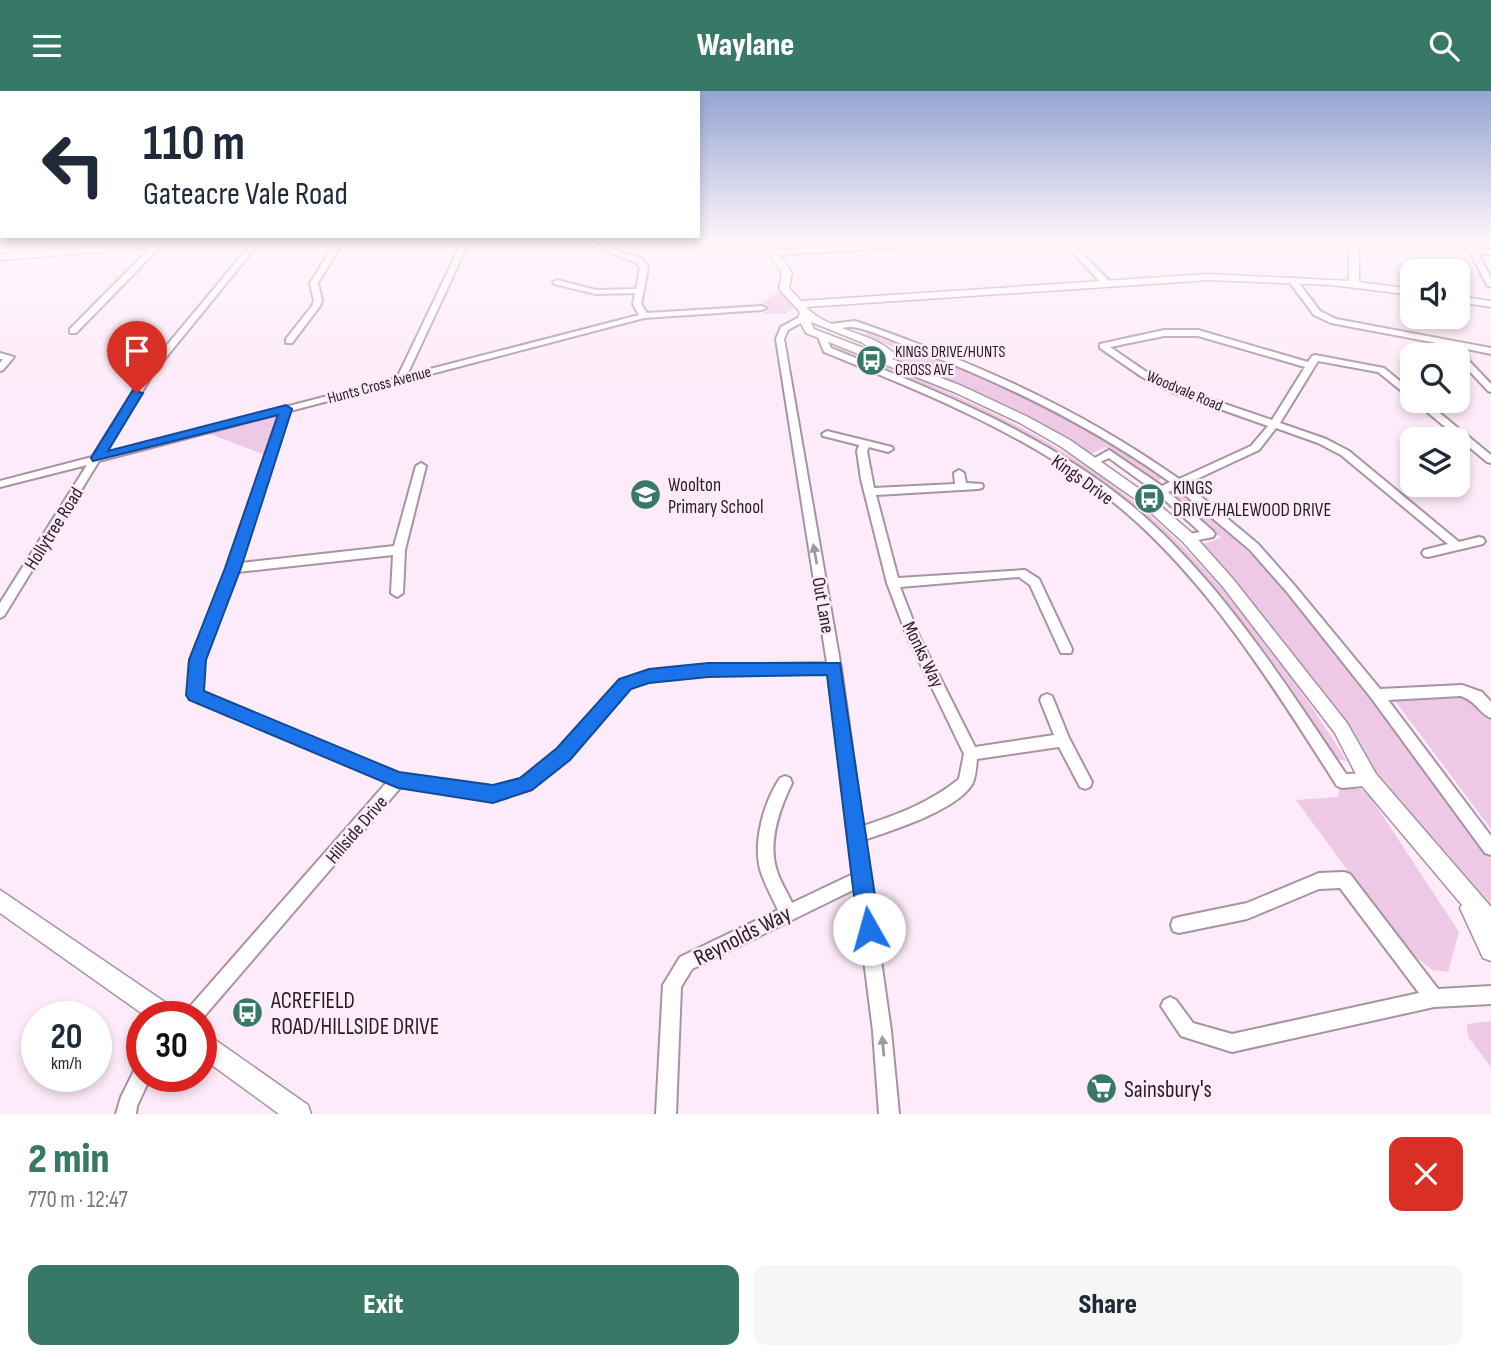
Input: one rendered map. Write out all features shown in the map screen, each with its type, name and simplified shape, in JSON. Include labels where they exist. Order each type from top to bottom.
[{"type":"street","points":[[73,331],[114,290]]},
{"type":"street","name":"Hollytree Road","points":[[0,613],[150,371],[217,290]]},
{"type":"street","points":[[289,341],[316,306],[318,300],[315,290]]},
{"type":"street","points":[[401,377],[443,290]]},
{"type":"street","points":[[582,290],[637,291],[637,304],[644,316]]},
{"type":"street","points":[[785,290],[802,312],[1027,290]]},
{"type":"street","points":[[1299,290],[1317,313],[1334,321],[1451,343]]},
{"type":"street","points":[[1470,301],[1491,304]]},
{"type":"street","name":"Hunts Cross Avenue","points":[[0,484],[401,377],[644,316],[762,308]]},
{"type":"street","name":"Kings Drive","points":[[802,312],[830,327],[880,347],[902,366]]},
{"type":"street","name":"Kings Drive","points":[[802,312],[810,331],[902,366],[1024,420],[1093,462],[1143,498],[1188,538],[1228,583],[1340,728],[1369,780],[1491,923]]},
{"type":"street","name":"Out Lane","points":[[802,312],[784,329],[780,339],[834,668],[882,1031],[889,1114]]},
{"type":"street","name":"Kings Drive","points":[[830,327],[855,324],[1021,389],[1105,431],[1178,484],[1254,547],[1377,695],[1489,844]]},
{"type":"street","name":"Woodvale Road","points":[[1273,425],[1175,390],[1145,375],[1103,346],[1164,333],[1198,333],[1312,362]]},
{"type":"street","name":"Kings Drive","points":[[822,337],[827,350],[974,412],[1051,455],[1103,491],[1176,555],[1247,641],[1342,781],[1369,780]]},
{"type":"street","points":[[1470,347],[1491,351]]},
{"type":"street","points":[[0,356],[10,357],[0,368]]},
{"type":"street","points":[[1161,491],[1255,448],[1273,425],[1312,362],[1381,370],[1400,385]]},
{"type":"street","points":[[1470,367],[1491,389]]},
{"type":"street","name":"Hillside Drive","points":[[206,1001],[398,780],[195,695],[197,660],[233,568],[286,409]]},
{"type":"street","points":[[1435,413],[1486,452],[1491,460]]},
{"type":"street","points":[[1273,425],[1322,441],[1345,453],[1457,546]]},
{"type":"street","points":[[827,434],[888,449]]},
{"type":"street","name":"Monks Way","points":[[865,443],[863,460],[869,492],[893,583],[914,636],[971,754]]},
{"type":"street","name":"Kings Drive","points":[[1093,462],[1109,453],[1161,491],[1209,534],[1188,538]]},
{"type":"street","points":[[397,593],[399,550],[421,466]]},
{"type":"street","points":[[959,473],[961,487]]},
{"type":"street","points":[[869,492],[978,486]]},
{"type":"street","points":[[1428,553],[1479,541]]},
{"type":"street","points":[[233,568],[399,550]]},
{"type":"street","points":[[893,583],[1021,573],[1035,582],[1066,649]]},
{"type":"street","points":[[398,780],[493,794],[526,784],[564,754],[625,684],[649,676],[708,670],[834,668]]},
{"type":"street","points":[[1377,695],[1462,690],[1477,696],[1491,712]]},
{"type":"street","points":[[1047,700],[1063,740],[1085,782]]},
{"type":"street","points":[[857,835],[904,819],[944,800],[966,782],[971,754],[1063,740]]},
{"type":"street","points":[[785,783],[776,796],[764,851],[769,873],[788,911]]},
{"type":"street","name":"Reynolds Way","points":[[666,1114],[673,985],[686,963],[788,911],[863,877]]},
{"type":"street","points":[[1179,925],[1247,911],[1319,881],[1344,880],[1434,998]]},
{"type":"street","name":"Kings Drive","points":[[1464,894],[1491,950]]},
{"type":"street","points":[[0,900],[144,1001]]},
{"type":"street","points":[[1170,1006],[1187,1030],[1232,1042],[1434,998],[1491,995]]},
{"type":"street","points":[[217,1054],[299,1114]]},
{"type":"street","points":[[126,1114],[134,1092]]},
{"type":"shaded area","points":[[780,291],[796,307],[783,314],[765,314],[763,302]]},
{"type":"shaded area","points":[[852,327],[1008,387],[1075,421],[1163,479],[1153,481],[1105,447],[1089,455],[904,364],[895,356],[901,350],[864,336],[866,333]]},
{"type":"shaded area","points":[[833,346],[935,387],[1034,434],[1096,473],[1134,502],[1204,568],[1235,605],[1294,681],[1347,761],[1336,759],[1210,586],[1071,463],[967,405],[829,347]]},
{"type":"shaded area","points":[[286,409],[270,457],[200,430]]},
{"type":"shaded area","points":[[1182,493],[1254,557],[1298,604],[1414,752],[1491,858],[1491,909],[1383,783],[1285,643],[1200,545],[1221,538],[1175,496]]},
{"type":"shaded area","points":[[1457,694],[1481,707],[1491,719],[1491,829],[1393,698]]},
{"type":"shaded area","points":[[1339,789],[1361,789],[1371,798],[1459,932],[1448,972],[1432,970],[1405,948],[1296,800],[1338,797]]},
{"type":"shaded area","points":[[1491,1021],[1491,1067],[1468,1037],[1467,1024]]},
{"type":"place","name":"KINGS DRIVE/HUNTS CROSS AVE","points":[[872,360]]},
{"type":"place","name":"Woolton Primary School","points":[[645,495]]},
{"type":"place","name":"KINGS DRIVE/HALEWOOD DRIVE","points":[[1150,498]]},
{"type":"place","name":"ACREFIELD ROAD/HILLSIDE DRIVE","points":[[248,1013]]},
{"type":"place","name":"Sainsbury's","points":[[1101,1089]]},
{"type":"route","points":[[137,393],[97,458],[286,409],[233,568],[197,660],[195,695],[398,780],[493,794],[526,784],[564,754],[625,684],[649,676],[708,670],[834,668],[869,929]]}]
